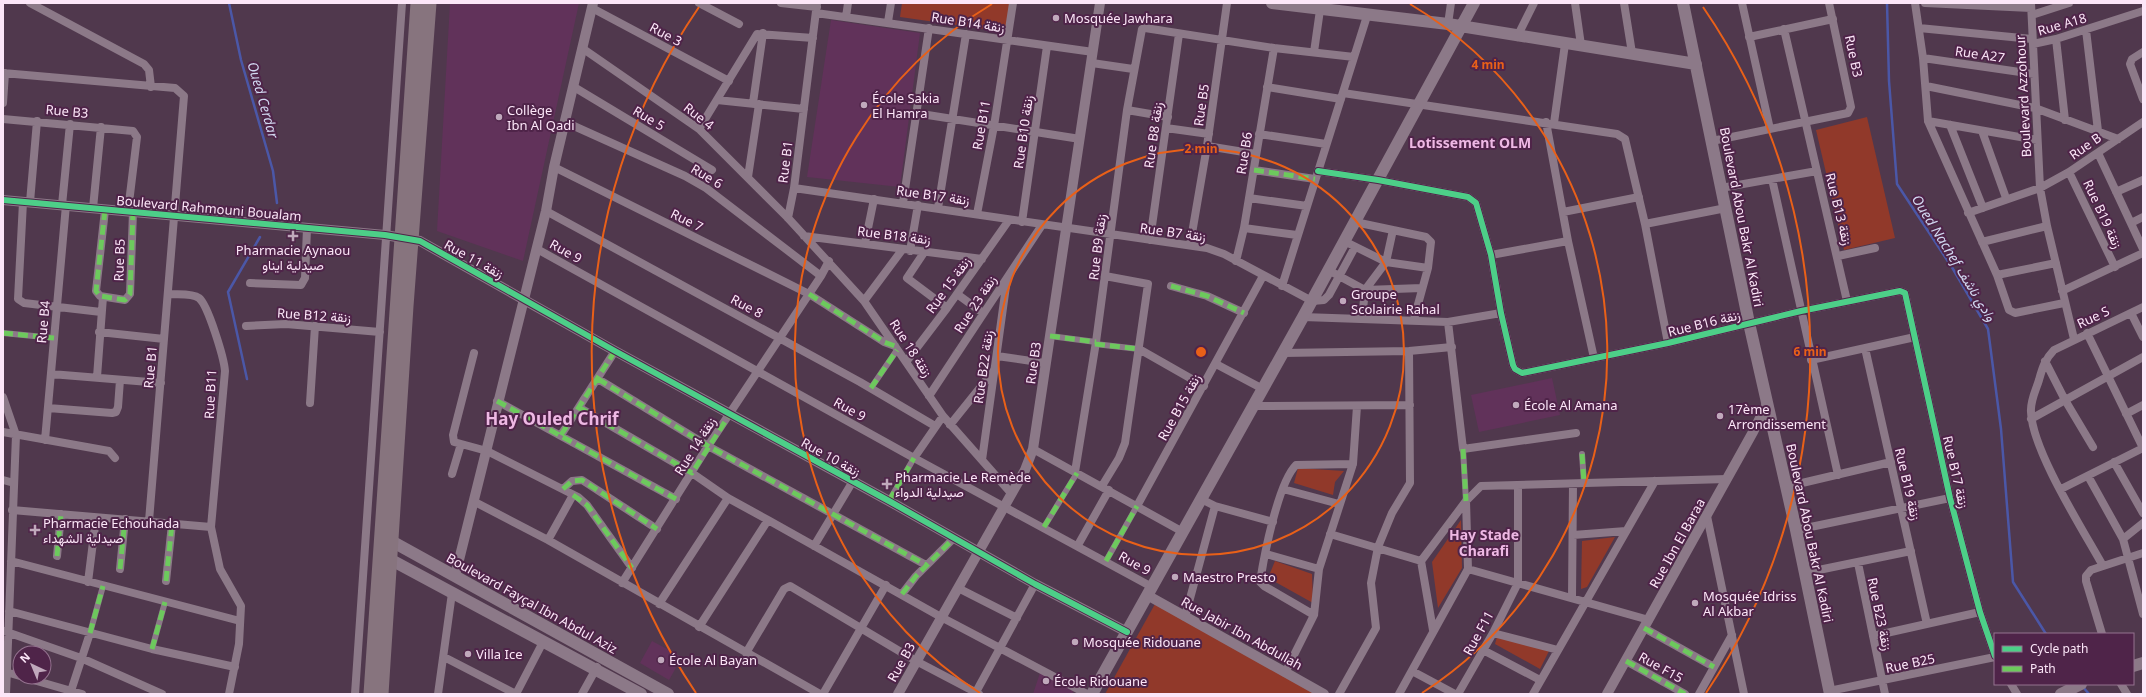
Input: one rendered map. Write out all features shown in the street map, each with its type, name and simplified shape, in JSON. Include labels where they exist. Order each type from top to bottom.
[{"type":"main road","points":[[382,694],[393,542],[417,3]]},
{"type":"main road","points":[[370,694],[379,554],[382,536],[407,238],[430,3]]},
{"type":"main road","points":[[1272,3],[1320,10],[1343,8],[1367,16],[1448,24],[1517,37],[1581,45],[1696,64]]},
{"type":"main road","points":[[1092,694],[1328,270],[1350,244],[1355,222],[1474,3]]},
{"type":"main road","name":"Boulevard Abou Bakr Al Kadiri","points":[[1686,4],[1696,64],[1749,323],[1785,487],[1796,530],[1830,692]]},
{"type":"main road","name":"Boulevard Fayçal Ibn Abdul Aziz","points":[[382,536],[668,694]]},
{"type":"main road","name":"Boulevard Fayçal Ibn Abdul Aziz","points":[[379,554],[391,559],[641,694]]},
{"type":"main road","points":[[2061,694],[2079,685]]},
{"type":"street","points":[[3,102],[4,73],[151,87],[149,70],[144,64],[30,3]]},
{"type":"street","points":[[355,694],[380,332],[384,235],[402,3]]},
{"type":"street","points":[[699,3],[739,24]]},
{"type":"street","name":"Rue B14 زنقة","points":[[781,3],[817,8],[846,16],[1047,46],[1133,69]]},
{"type":"street","points":[[846,16],[848,3]]},
{"type":"street","points":[[888,22],[891,3]]},
{"type":"street","name":"Rue B11","points":[[977,214],[994,126],[1006,40],[1013,3]]},
{"type":"street","name":"Rue B3","points":[[898,694],[1030,460],[1033,449],[1045,363],[1067,228],[1100,3]]},
{"type":"street","name":"Rue B5","points":[[1190,245],[1209,134],[1227,3]]},
{"type":"street","points":[[1448,24],[1450,3]]},
{"type":"street","points":[[1517,37],[1534,3]]},
{"type":"street","points":[[1575,3],[1581,45]]},
{"type":"street","points":[[1624,3],[1632,53]]},
{"type":"street","points":[[1742,3],[1770,129]]},
{"type":"street","name":"Rue B3","points":[[1805,123],[1848,113],[1851,107],[1830,3]]},
{"type":"street","points":[[1915,3],[1923,58],[1928,121],[1997,275],[2011,312],[2015,313],[2064,303]]},
{"type":"street","points":[[1925,3],[2031,9],[2069,3]]},
{"type":"street","points":[[455,576],[475,502],[497,401],[546,212],[554,167],[592,6]]},
{"type":"street","name":"Rue 3","points":[[592,6],[729,81]]},
{"type":"street","name":"Rue B1","points":[[788,218],[794,188],[817,8]]},
{"type":"street","name":"Boulevard Azzohour","points":[[2031,9],[2040,188],[2046,226],[2074,339]]},
{"type":"street","points":[[1314,52],[1320,10]]},
{"type":"street","name":"Rue A18","points":[[1919,28],[2032,41],[2056,39],[2143,11]]},
{"type":"street","points":[[1282,286],[1367,16]]},
{"type":"street","points":[[1749,37],[1833,20]]},
{"type":"street","points":[[903,203],[929,28]]},
{"type":"street","name":"Rue B9 زنقة","points":[[1076,472],[1096,343],[1133,69],[1142,30],[1145,28],[1179,34]]},
{"type":"street","name":"Rue B13 زنقة","points":[[1784,29],[1805,123],[1838,256],[1847,301]]},
{"type":"street","points":[[2086,30],[2098,131]]},
{"type":"street","points":[[699,129],[760,34]]},
{"type":"street","points":[[760,34],[813,38]]},
{"type":"street","points":[[748,177],[756,104],[760,34]]},
{"type":"street","points":[[938,208],[954,119],[966,34]]},
{"type":"street","points":[[1179,34],[1274,48],[1354,57]]},
{"type":"street","name":"Rue B8 زنقة","points":[[1150,240],[1179,34]]},
{"type":"street","points":[[2056,39],[2065,120]]},
{"type":"street","points":[[1565,44],[1550,122],[1568,241],[1594,358]]},
{"type":"street","name":"Rue B10 زنقة","points":[[1022,222],[1047,46]]},
{"type":"street","name":"Rue 4","points":[[582,48],[699,129],[788,218]]},
{"type":"street","name":"Rue B6","points":[[1236,261],[1244,228],[1274,48]]},
{"type":"street","points":[[2143,52],[2132,59],[2130,64],[2143,99]]},
{"type":"street","name":"Rue A27","points":[[1923,58],[2034,74]]},
{"type":"street","points":[[1926,86],[2035,108],[2118,139]]},
{"type":"street","name":"Rue B1","points":[[149,522],[176,215],[184,96],[175,88],[151,87]]},
{"type":"street","name":"Rue 5","points":[[574,87],[712,170]]},
{"type":"street","points":[[1267,87],[1419,104],[1550,122],[1617,134],[1625,139],[1645,224],[1668,343]]},
{"type":"street","points":[[717,100],[804,109]]},
{"type":"street","points":[[1127,110],[1168,117]]},
{"type":"street","points":[[916,113],[1080,139]]},
{"type":"street","name":"Rue B3","points":[[3,119],[128,129],[136,133],[137,137],[130,212]]},
{"type":"street","points":[[38,121],[26,202],[17,296],[20,302],[24,304],[56,306],[101,312]]},
{"type":"street","points":[[1928,121],[2037,140]]},
{"type":"street","name":"Rue 6","points":[[565,122],[685,176],[706,188],[821,276]]},
{"type":"street","name":"Rue B","points":[[1968,213],[2006,198],[2040,188],[2070,172],[2143,122]]},
{"type":"street","points":[[1712,141],[1805,123]]},
{"type":"street","name":"Rue B4","points":[[45,440],[70,124]]},
{"type":"street","points":[[1950,125],[1983,208]]},
{"type":"street","points":[[93,208],[101,127]]},
{"type":"street","points":[[1166,128],[1209,134]]},
{"type":"street","points":[[1982,130],[2006,198]]},
{"type":"street","points":[[1259,134],[1326,144]]},
{"type":"street","points":[[1207,146],[1256,154]]},
{"type":"street","points":[[2098,153],[2143,249]]},
{"type":"street","name":"Rue 7","points":[[554,167],[809,294],[884,342],[896,348]]},
{"type":"street","points":[[1254,170],[1378,180],[1473,200],[1479,207],[1492,255],[1501,313],[1448,322],[1414,319],[1303,317]]},
{"type":"street","points":[[1721,188],[1817,171]]},
{"type":"street","name":"Rue B19 زنقة","points":[[2070,172],[2115,267]]},
{"type":"street","points":[[1772,179],[1838,475]]},
{"type":"street","points":[[2116,192],[2143,180]]},
{"type":"street","name":"Rue B17 زنقة","points":[[794,188],[1067,228]]},
{"type":"street","points":[[1249,198],[1307,206]]},
{"type":"street","points":[[1563,212],[1639,198]]},
{"type":"street","points":[[865,243],[874,199]]},
{"type":"street","name":"Boulevard Rahmouni Boualam","points":[[3,200],[176,215],[407,238]]},
{"type":"street","points":[[864,300],[906,250],[918,205]]},
{"type":"street","points":[[1645,224],[1726,208]]},
{"type":"street","points":[[97,377],[105,210]]},
{"type":"street","name":"Rue B5","points":[[100,294],[125,300],[129,296],[130,212]]},
{"type":"street","name":"Rue 8","points":[[546,212],[871,388],[935,426]]},
{"type":"street","points":[[2131,223],[2143,217]]},
{"type":"street","name":"Rue 18 زنقة","points":[[788,218],[864,300],[942,416],[1011,493]]},
{"type":"street","name":"Rue 15 زنقة","points":[[906,362],[947,308],[1009,220]]},
{"type":"street","points":[[1355,222],[1426,237],[1432,244],[1428,268],[1414,319]]},
{"type":"street","name":"Rue 23 زنقة","points":[[929,396],[1042,225]]},
{"type":"street","points":[[1982,242],[2046,226]]},
{"type":"street","points":[[250,283],[301,285],[305,278],[307,228]]},
{"type":"street","name":"Rue B7 زنقة","points":[[1067,228],[1190,245],[1215,250],[1312,301]]},
{"type":"street","points":[[1244,228],[1297,236]]},
{"type":"street","points":[[1362,319],[1365,290],[1386,262],[1393,230]]},
{"type":"street","name":"Rue B18 زنقة","points":[[804,236],[982,259]]},
{"type":"street","name":"Rue 11 زنقة","points":[[407,238],[524,300]]},
{"type":"street","points":[[1492,255],[1568,241]]},
{"type":"street","points":[[1312,301],[1321,301],[1326,298],[1339,276],[1350,244],[1386,262],[1428,268]]},
{"type":"street","points":[[1838,256],[1875,248]]},
{"type":"street","name":"Rue 9","points":[[537,249],[914,458],[1078,545],[1106,561],[1150,591]]},
{"type":"street","points":[[925,251],[907,278],[947,308]]},
{"type":"street","points":[[2062,291],[2143,253]]},
{"type":"street","name":"Rue 14 زنقة","points":[[622,583],[708,446],[821,276],[829,261]]},
{"type":"street","points":[[1997,275],[2056,263]]},
{"type":"street","points":[[1328,270],[1365,290],[1422,288]]},
{"type":"street","points":[[1078,545],[1106,488],[1125,443],[1148,284],[1105,276]]},
{"type":"street","name":"Rue B15 زنقة","points":[[1137,506],[1263,276]]},
{"type":"street","name":"Rue B22 زنقة","points":[[982,460],[996,368],[1007,277]]},
{"type":"street","points":[[1171,286],[1207,296],[1244,313]]},
{"type":"street","name":"Rue B17 زنقة","points":[[1903,292],[1906,294],[1950,498],[1980,612],[1994,654]]},
{"type":"street","name":"Rue B16 زنقة","points":[[1501,313],[1513,365],[1515,369],[1522,373],[1668,343],[1847,301],[1903,292]]},
{"type":"street","name":"Rue B11","points":[[169,294],[195,296],[203,302],[218,332],[224,358],[225,371],[211,527],[220,569],[241,606],[235,667],[229,694]]},
{"type":"street","points":[[957,294],[983,313]]},
{"type":"street","name":"Rue 10 زنقة","points":[[524,300],[889,501],[1035,584],[1127,632]]},
{"type":"street","name":"Rue S","points":[[2046,361],[2054,350],[2074,339],[2143,307]]},
{"type":"street","points":[[2131,313],[2143,337]]},
{"type":"street","points":[[1399,694],[1433,630],[1468,570],[1463,449],[1448,322]]},
{"type":"street","name":"Rue B12 زنقة","points":[[246,326],[286,324],[380,332]]},
{"type":"street","points":[[310,403],[315,326]]},
{"type":"street","points":[[99,332],[164,339]]},
{"type":"street","points":[[3,333],[54,338]]},
{"type":"street","points":[[2060,489],[2143,448],[2087,333]]},
{"type":"street","points":[[1050,336],[1139,349],[1204,386]]},
{"type":"street","points":[[1812,360],[1915,337]]},
{"type":"street","points":[[1283,353],[1409,351],[1452,347]]},
{"type":"street","points":[[871,388],[896,348]]},
{"type":"street","name":"Rue B19 زنقة","points":[[1865,348],[1892,462],[1927,624]]},
{"type":"street","points":[[561,435],[580,408],[615,351]]},
{"type":"street","points":[[1339,694],[1376,628],[1370,584],[1378,547],[1392,513],[1410,483],[1409,351]]},
{"type":"street","points":[[474,353],[453,438],[454,442],[487,451],[563,489],[588,505],[632,568]]},
{"type":"street","points":[[997,356],[1045,363]]},
{"type":"street","points":[[2031,419],[2143,357]]},
{"type":"street","points":[[2046,361],[2065,400],[2092,447]]},
{"type":"street","points":[[2046,361],[2031,404],[2031,419],[2042,451],[2060,489],[2103,566]]},
{"type":"street","points":[[1216,364],[1263,389]]},
{"type":"street","points":[[950,425],[996,368]]},
{"type":"street","points":[[51,374],[161,383]]},
{"type":"street","points":[[598,379],[708,446],[926,565]]},
{"type":"street","points":[[48,408],[112,413],[116,412],[118,407],[120,380]]},
{"type":"street","points":[[3,397],[16,435],[11,561],[7,572],[9,611],[6,631],[6,694]]},
{"type":"street","points":[[497,401],[676,499]]},
{"type":"street","name":"Rue Ibn El Baraa","points":[[1608,694],[1707,516],[1767,404]]},
{"type":"street","points":[[1253,406],[1410,405]]},
{"type":"street","points":[[2126,414],[2143,405]]},
{"type":"street","points":[[1285,673],[1314,615],[1319,570],[1353,464],[1357,406]]},
{"type":"street","points":[[580,408],[692,472],[728,498],[941,617],[1087,694]]},
{"type":"street","points":[[889,501],[914,458],[942,416]]},
{"type":"street","points":[[3,432],[109,451],[115,458]]},
{"type":"street","points":[[1463,449],[1576,433]]},
{"type":"street","points":[[452,474],[461,444]]},
{"type":"street","points":[[1033,449],[1106,488],[1183,532]]},
{"type":"street","points":[[1582,454],[1584,483]]},
{"type":"street","points":[[1785,487],[1892,462]]},
{"type":"street","points":[[2114,462],[2143,513]]},
{"type":"street","points":[[1314,615],[1264,586],[1260,582],[1273,522],[1283,489],[1294,467],[1298,464],[1353,464]]},
{"type":"street","points":[[1044,527],[1076,472]]},
{"type":"street","points":[[2088,476],[2123,539],[2142,609]]},
{"type":"street","points":[[1433,630],[1421,561],[1466,501],[1483,485],[1573,484],[1727,479]]},
{"type":"street","points":[[3,480],[14,483]]},
{"type":"street","points":[[563,489],[572,481],[582,480],[657,529]]},
{"type":"street","points":[[1533,694],[1655,481]]},
{"type":"street","points":[[814,546],[853,482]]},
{"type":"street","points":[[1572,598],[1573,484]]},
{"type":"street","points":[[1518,485],[1518,583]]},
{"type":"street","points":[[1283,489],[1339,504]]},
{"type":"street","points":[[548,540],[573,495]]},
{"type":"street","points":[[660,604],[728,498]]},
{"type":"street","points":[[1796,530],[1950,498]]},
{"type":"street","points":[[1201,499],[1215,506],[1273,522]]},
{"type":"street","points":[[475,502],[548,540],[699,627],[820,694]]},
{"type":"street","points":[[1106,561],[1137,506]]},
{"type":"street","points":[[1186,616],[1215,506]]},
{"type":"street","points":[[12,510],[211,527]]},
{"type":"street","points":[[57,556],[61,514]]},
{"type":"street","points":[[1707,516],[1744,694]]},
{"type":"street","points":[[88,582],[96,518]]},
{"type":"street","points":[[120,569],[125,519]]},
{"type":"street","points":[[699,627],[768,520]]},
{"type":"street","points":[[166,581],[172,524]]},
{"type":"street","points":[[2123,539],[2143,524]]},
{"type":"street","points":[[1573,535],[1626,531]]},
{"type":"street","points":[[1330,534],[1421,561]]},
{"type":"street","points":[[365,540],[382,536]]},
{"type":"street","points":[[902,594],[926,565],[954,538]]},
{"type":"street","points":[[365,540],[379,554]]},
{"type":"street","points":[[1804,573],[1911,551]]},
{"type":"street","points":[[2102,633],[2086,581],[2086,576],[2092,570],[2143,553]]},
{"type":"street","points":[[1266,554],[1319,570]]},
{"type":"street","points":[[11,561],[240,622]]},
{"type":"street","name":"Rue B23 زنقة","points":[[1858,563],[1885,694]]},
{"type":"street","points":[[1468,570],[1586,602],[1646,624],[1714,667]]},
{"type":"street","name":"Rue F11","points":[[1456,694],[1493,633],[1518,583]]},
{"type":"street","points":[[746,653],[786,586],[790,586],[861,629],[977,693],[1035,584]]},
{"type":"street","points":[[823,694],[886,585]]},
{"type":"street","points":[[71,693],[103,586]]},
{"type":"street","points":[[958,588],[1017,618]]},
{"type":"street","name":"Rue Jabir Ibn Abdullah","points":[[1150,591],[1186,616],[1324,694]]},
{"type":"street","points":[[438,694],[452,592]]},
{"type":"street","points":[[152,649],[165,602]]},
{"type":"street","points":[[9,611],[152,649],[235,667]]},
{"type":"street","points":[[1872,636],[1980,612]]},
{"type":"street","points":[[6,631],[82,658],[162,694]]},
{"type":"street","points":[[1493,633],[1558,650]]},
{"type":"street","points":[[1699,694],[1732,635]]},
{"type":"street","points":[[444,657],[516,694],[543,642]]},
{"type":"street","points":[[1483,650],[1540,680]]},
{"type":"street","name":"Rue B25","points":[[1830,692],[1994,657]]},
{"type":"street","points":[[582,694],[595,669],[604,658]]},
{"type":"street","name":"Rue F15","points":[[1626,661],[1685,694]]},
{"type":"street","points":[[1412,671],[1456,694]]},
{"type":"street","points":[[6,672],[12,674]]},
{"type":"street","points":[[47,685],[71,693],[82,694]]},
{"type":"street","points":[[1703,685],[1705,694]]},
{"type":"street","points":[[2012,685],[2017,694]]},
{"type":"street","points":[[2122,685],[2126,694]]},
{"type":"shaded area","name":"Collège Ibn Al Qadi","points":[[450,3],[579,3],[523,261],[437,231]]},
{"type":"shaded area","points":[[902,3],[1010,3],[1006,32],[900,17]]},
{"type":"shaded area","name":"École Sakia El Hamra","points":[[831,20],[920,33],[900,187],[807,177]]},
{"type":"shaded area","points":[[1867,117],[1895,238],[1844,250],[1816,130]]},
{"type":"shaded area","name":"École Al Amana","points":[[1552,378],[1560,415],[1479,432],[1471,395]]},
{"type":"shaded area","points":[[1298,468],[1344,471],[1335,482],[1333,495],[1294,483]]},
{"type":"shaded area","points":[[1461,520],[1462,568],[1438,608],[1432,562]]},
{"type":"shaded area","points":[[1615,537],[1587,587],[1581,589],[1582,541]]},
{"type":"shaded area","points":[[1275,561],[1312,574],[1313,603],[1268,578]]},
{"type":"shaded area","points":[[1155,604],[1319,694],[1105,694]]},
{"type":"shaded area","points":[[1497,637],[1549,651],[1540,669],[1495,644]]},
{"type":"shaded area","name":"École Al Bayan","points":[[652,641],[682,657],[669,680],[640,663]]},
{"type":"shaded area","name":"École Ridouane","points":[[1040,673],[1074,690],[1072,694],[1033,694]]},
{"type":"waterway","name":"Oued Cerdar","points":[[229,3],[241,60],[273,171],[277,203]]},
{"type":"waterway","name":"Oued Nachef وادي ناشف","points":[[1887,3],[1889,81],[1897,184],[1953,269],[1988,329],[2001,429],[2013,582],[2045,633]]},
{"type":"waterway","name":"Oued Cerdar","points":[[247,379],[228,292],[260,237]]},
{"type":"waterway","name":"Oued Nachef وادي ناشف","points":[[2083,687],[2089,694]]},
{"type":"marked path","points":[[1254,170],[1315,179]]},
{"type":"marked path","points":[[105,210],[96,291],[100,296],[125,300],[130,294],[133,212]]},
{"type":"marked path","points":[[1171,286],[1207,296],[1244,313]]},
{"type":"marked path","points":[[809,294],[884,342],[895,346]]},
{"type":"marked path","points":[[3,333],[54,338]]},
{"type":"marked path","points":[[1050,336],[1096,342]]},
{"type":"marked path","points":[[1095,344],[1139,349]]},
{"type":"marked path","points":[[871,388],[897,350]]},
{"type":"marked path","points":[[561,435],[615,351]]},
{"type":"marked path","points":[[598,379],[708,446],[926,565]]},
{"type":"marked path","points":[[497,401],[676,499]]},
{"type":"marked path","points":[[580,408],[692,473],[730,414]]},
{"type":"marked path","points":[[1463,449],[1466,501]]},
{"type":"marked path","points":[[1582,454],[1584,483]]},
{"type":"marked path","points":[[889,501],[914,458]]},
{"type":"marked path","points":[[1044,527],[1077,473]]},
{"type":"marked path","points":[[563,489],[572,481],[582,480],[657,529]]},
{"type":"marked path","points":[[573,495],[587,505],[632,568]]},
{"type":"marked path","points":[[1106,561],[1137,506]]},
{"type":"marked path","points":[[57,556],[61,514]]},
{"type":"marked path","points":[[120,569],[125,519]]},
{"type":"marked path","points":[[166,581],[172,524]]},
{"type":"marked path","points":[[902,594],[916,576],[954,538]]},
{"type":"marked path","points":[[90,633],[103,586]]},
{"type":"marked path","points":[[152,649],[165,602]]},
{"type":"marked path","points":[[1644,628],[1714,667]]},
{"type":"marked path","points":[[1626,661],[1685,694]]},
{"type":"cycle path","points":[[1318,171],[1378,180],[1468,197],[1476,203],[1491,255],[1501,313],[1513,365],[1515,369],[1522,373],[1668,343],[1801,311],[1900,291],[1905,293],[1950,498],[1980,612],[1994,653]]},
{"type":"cycle path","points":[[3,200],[385,235],[420,241],[615,351],[889,501],[1035,584],[1127,632]]},
{"type":"place","name":"Mosquée Jawhara","points":[[1056,18]]},
{"type":"place","name":"École Sakia El Hamra","points":[[864,105]]},
{"type":"place","name":"Collège Ibn Al Qadi","points":[[499,117]]},
{"type":"place","name":"Pharmacie Aynaou صيدلية ايناو","points":[[293,236]]},
{"type":"place","name":"Groupe Scolairie Rahal","points":[[1343,301]]},
{"type":"place","name":"École Al Amana","points":[[1516,405]]},
{"type":"place","name":"17ème Arrondissement","points":[[1720,416]]},
{"type":"place","name":"Pharmacie Le Remède صيدلية الدواء","points":[[887,484]]},
{"type":"place","name":"Pharmacie Echouhada صيدلية الشهداء","points":[[35,530]]},
{"type":"place","name":"Maestro Presto","points":[[1175,577]]},
{"type":"place","name":"Mosquée Idriss Al Akbar","points":[[1695,603]]},
{"type":"place","name":"Mosquée Ridouane","points":[[1075,642]]},
{"type":"place","name":"Villa Ice","points":[[468,654]]},
{"type":"place","name":"École Al Bayan","points":[[661,660]]},
{"type":"place","name":"École Ridouane","points":[[1046,681]]},
{"type":"district","name":"Lotissement OLM","points":[[1470,143]]},
{"type":"district","name":"Hay Ouled Chrif","points":[[552,419]]},
{"type":"district","name":"Hay Stade Charafi","points":[[1484,544]]}]
